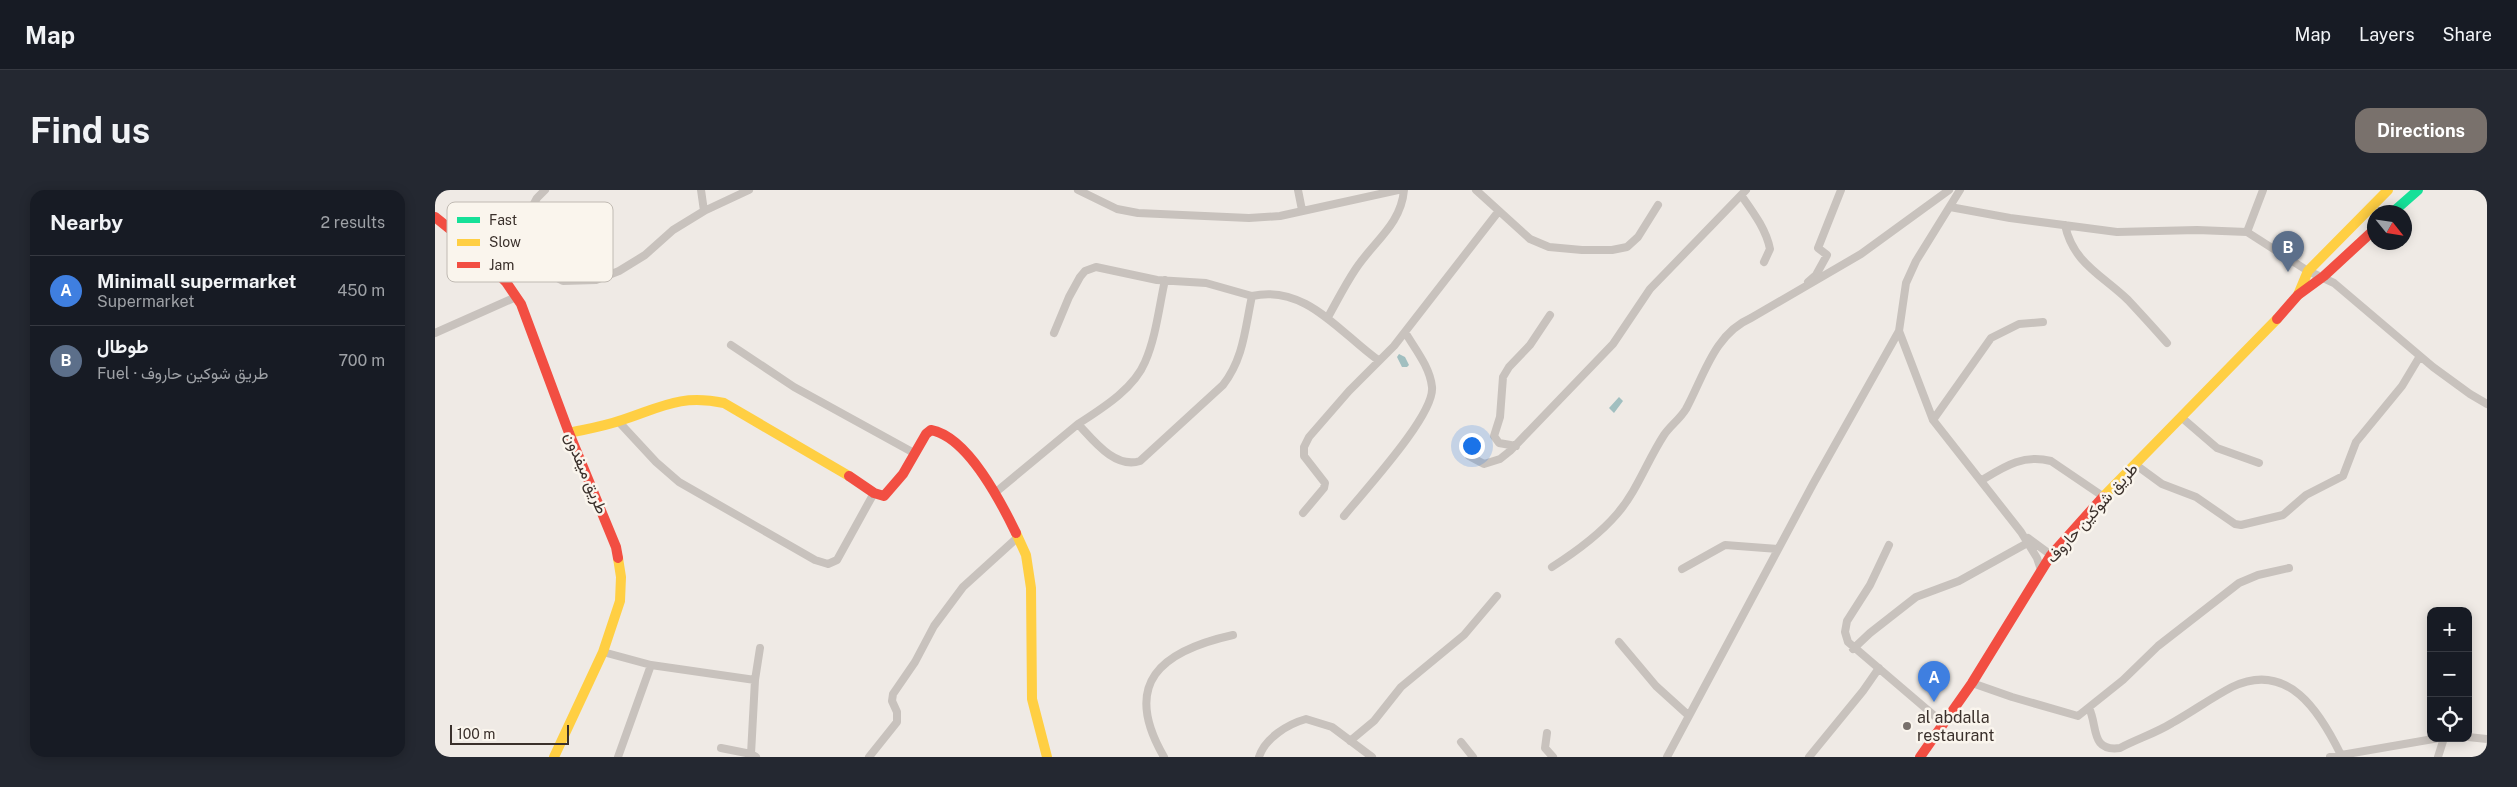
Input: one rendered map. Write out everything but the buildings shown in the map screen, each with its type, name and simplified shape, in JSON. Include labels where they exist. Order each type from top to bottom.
[{"type":"main road","name":"طريق شوكين حاروف","points":[[2298,294],[2308,271],[2388,190]]},
{"type":"main road","points":[[2401,205],[2417,190]]},
{"type":"main road","name":"طريق ميفدون","points":[[435,217],[447,227]]},
{"type":"main road","name":"طريق شوكين حاروف","points":[[1920,757],[1972,683],[2051,555],[2298,294],[2324,276],[2367,236]]},
{"type":"main road","name":"طريق ميفدون","points":[[506,282],[516,297],[536,342],[569,433],[616,547],[619,562],[620,601],[603,652],[554,757]]},
{"type":"main road","points":[[569,433],[618,422],[659,405],[687,398],[700,397],[724,403],[866,486],[874,493],[884,496],[903,474],[926,434],[931,430],[941,432],[962,449],[996,492],[1026,555],[1031,588],[1032,699],[1047,757]]},
{"type":"street","points":[[535,202],[545,190]]},
{"type":"street","points":[[701,190],[704,211]]},
{"type":"street","points":[[613,273],[645,255],[673,230],[704,211],[749,190]]},
{"type":"street","points":[[1078,190],[1117,209],[1138,213],[1249,218],[1280,216],[1398,190]]},
{"type":"street","points":[[1298,190],[1302,210]]},
{"type":"street","points":[[1328,317],[1355,270],[1394,222],[1403,204],[1404,190]]},
{"type":"street","points":[[1476,190],[1498,212],[1530,239],[1540,244],[1582,250],[1612,250],[1627,247],[1633,243],[1658,205]]},
{"type":"street","points":[[1801,290],[1816,275],[1827,255],[1818,248],[1841,190]]},
{"type":"street","points":[[1552,567],[1572,554],[1617,514],[1645,471],[1664,436],[1685,411],[1712,356],[1735,325],[1801,290],[1861,254],[1949,190],[1959,192],[1916,261],[1906,283],[1899,331],[1778,549],[1667,757]]},
{"type":"street","points":[[2247,232],[2263,190]]},
{"type":"street","points":[[1469,456],[1477,462],[1491,463],[1500,459],[1516,446],[1613,344],[1650,288],[1743,193],[1769,243],[1769,255],[1764,262]]},
{"type":"street","points":[[1950,207],[2117,232],[2197,230],[2247,232],[2308,271],[2324,276],[2452,382],[2487,404]]},
{"type":"street","points":[[1303,513],[1324,488],[1325,483],[1304,456],[1304,447],[1349,390],[1405,332],[1498,212]]},
{"type":"street","points":[[2065,225],[2069,241],[2076,254],[2127,299],[2167,343]]},
{"type":"street","points":[[1054,333],[1069,297],[1080,277],[1090,268],[1105,268],[1165,280],[1206,283],[1252,296],[1261,294],[1290,297],[1328,317],[1356,344],[1377,360]]},
{"type":"street","points":[[996,492],[1078,424],[1113,399],[1138,375],[1145,362],[1154,334],[1165,280]]},
{"type":"street","points":[[1078,424],[1114,457],[1131,464],[1140,461],[1223,386],[1233,373],[1245,339],[1252,296]]},
{"type":"street","points":[[435,333],[516,297]]},
{"type":"street","points":[[1516,446],[1499,443],[1493,436],[1501,417],[1503,377],[1509,366],[1530,344],[1550,315]]},
{"type":"street","points":[[1933,420],[1991,338],[2019,324],[2043,322]]},
{"type":"street","points":[[1899,331],[1933,420],[2021,532],[2029,541],[2051,555]]},
{"type":"street","points":[[1344,516],[1418,424],[1431,397],[1432,388],[1428,370],[1405,332]]},
{"type":"street","points":[[731,345],[794,387],[914,453]]},
{"type":"street","points":[[2136,465],[2162,484],[2182,490],[2202,500],[2235,524],[2247,524],[2274,518],[2291,510],[2306,495],[2343,476],[2355,442],[2402,386],[2420,356]]},
{"type":"street","points":[[2181,417],[2217,448],[2259,463]]},
{"type":"street","points":[[618,422],[656,462],[679,482],[815,560],[828,564],[837,560],[874,493]]},
{"type":"street","points":[[1982,480],[2010,463],[2024,459],[2044,460],[2051,462],[2104,497]]},
{"type":"street","points":[[869,757],[897,722],[897,712],[892,701],[893,694],[915,662],[934,626],[963,587],[1018,537]]},
{"type":"street","points":[[2029,541],[2041,570]]},
{"type":"street","points":[[1853,649],[1870,633],[1916,597],[1965,578],[2029,541]]},
{"type":"street","points":[[1682,569],[1725,545],[1778,549]]},
{"type":"street","points":[[1889,545],[1870,585],[1847,621],[1845,632],[1848,642],[1853,649],[1879,668],[1944,724]]},
{"type":"street","points":[[1972,683],[2078,716],[2123,680],[2158,646],[2239,583],[2258,575],[2289,568]]},
{"type":"street","points":[[1350,741],[1374,721],[1401,687],[1464,635],[1497,596]]},
{"type":"street","points":[[1164,757],[1147,719],[1145,697],[1151,678],[1163,665],[1174,657],[1215,639],[1233,635]]},
{"type":"street","points":[[1619,642],[1656,686],[1688,715]]},
{"type":"street","points":[[721,748],[753,755],[755,680],[760,648]]},
{"type":"street","points":[[603,652],[651,665],[755,680]]},
{"type":"street","points":[[619,757],[635,718],[651,665]]},
{"type":"street","points":[[1809,757],[1863,691],[1879,668]]},
{"type":"street","points":[[2089,708],[2093,715],[2096,738],[2100,744],[2113,749],[2121,748],[2171,724],[2233,687],[2259,680],[2277,683],[2297,691],[2308,701],[2327,728],[2341,755]]},
{"type":"street","points":[[1259,757],[1265,743],[1272,737],[1306,719],[1332,727],[1372,757]]},
{"type":"street","points":[[1547,733],[1545,748],[1553,757]]},
{"type":"street","points":[[2472,737],[2487,739]]},
{"type":"street","points":[[2330,757],[2427,740]]},
{"type":"street","points":[[1461,742],[1473,757]]},
{"type":"street","points":[[2438,757],[2443,742]]},
{"type":"water","points":[[1399,354],[1405,357],[1409,365],[1407,367],[1402,367],[1397,357]]},
{"type":"water","points":[[1619,397],[1623,401],[1614,413],[1609,408]]},
{"type":"traffic: fast","points":[[2401,205],[2418,190]]},
{"type":"traffic: slow","points":[[2298,295],[2308,271],[2388,190]]},
{"type":"traffic: slow","points":[[2103,497],[2277,319]]},
{"type":"traffic: slow","points":[[569,433],[616,422],[672,403],[695,400],[724,403],[849,476]]},
{"type":"traffic: slow","points":[[1016,533],[1026,555],[1031,588],[1032,699],[1047,757]]},
{"type":"traffic: slow","points":[[554,757],[603,652],[620,601],[621,577],[618,558]]},
{"type":"traffic: jam","points":[[435,217],[447,227]]},
{"type":"traffic: jam","points":[[2277,319],[2298,295],[2324,276],[2367,236]]},
{"type":"traffic: jam","points":[[506,282],[521,304],[569,433],[616,547],[618,558]]},
{"type":"traffic: jam","points":[[849,476],[874,493],[884,496],[903,474],[926,434],[931,430],[945,435],[970,457],[982,472],[1002,505],[1016,533]]},
{"type":"traffic: jam","points":[[1920,757],[1972,683],[2051,555],[2103,497]]},
{"type":"place","name":"طوطال","points":[[2288,272]]},
{"type":"place","name":"Minimall supermarket","points":[[1934,702]]},
{"type":"place","name":"al abdalla restaurant","points":[[1907,726]]}]
